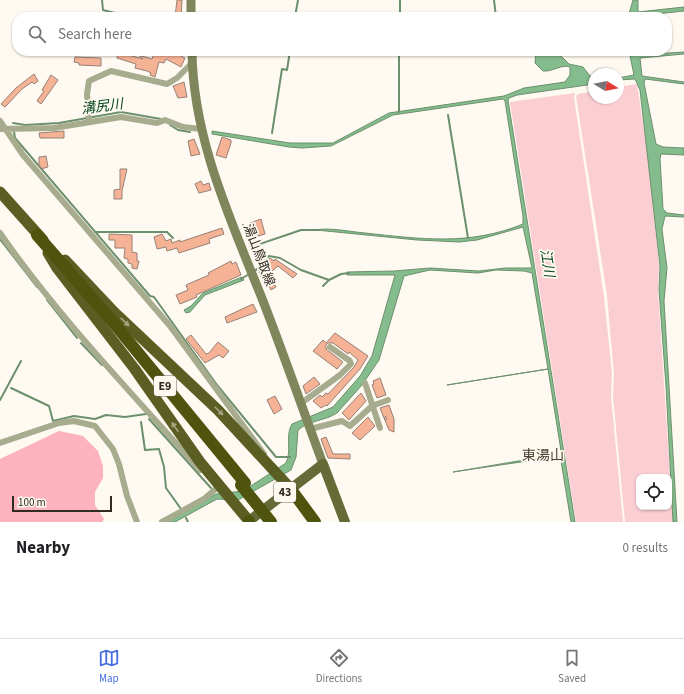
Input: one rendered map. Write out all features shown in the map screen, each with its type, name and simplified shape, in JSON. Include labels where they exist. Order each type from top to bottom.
[{"type":"highway","points":[[0,192],[38,235],[76,270],[114,312],[218,410],[282,478],[315,522]]},
{"type":"highway","points":[[38,235],[57,268],[134,368],[200,462],[249,522]]},
{"type":"highway","name":"E9","points":[[38,235],[274,521]]},
{"type":"main road","points":[[191,0],[191,12]]},
{"type":"main road","name":"湯山鳥取線","points":[[192,56],[201,129],[212,170],[274,329],[323,464]]},
{"type":"main road","points":[[323,464],[345,522]]},
{"type":"main road","name":"43","points":[[249,522],[290,488],[323,464]]},
{"type":"street","points":[[89,122],[87,94],[89,81],[111,71],[167,84],[177,78],[192,63]]},
{"type":"street","points":[[3,129],[54,128],[122,117],[157,123],[165,120],[183,127],[201,129]]},
{"type":"street","points":[[0,121],[3,129],[23,155],[170,326],[264,452],[270,465]]},
{"type":"street","points":[[0,233],[13,253],[76,330],[212,484],[222,489]]},
{"type":"street","points":[[300,404],[340,375],[351,364],[350,361],[330,347]]},
{"type":"street","points":[[365,383],[380,428]]},
{"type":"street","points":[[310,429],[342,421],[350,426],[372,406],[388,400]]},
{"type":"street","points":[[0,443],[59,423],[74,421],[95,426],[113,449],[119,464],[127,496],[137,522]]},
{"type":"street","points":[[162,522],[222,489]]},
{"type":"shaded area","points":[[633,0],[638,0],[638,12],[629,12]]},
{"type":"shaded area","points":[[684,7],[684,11],[672,12],[638,12]]},
{"type":"shaded area","points":[[684,52],[684,54],[672,55],[672,53]]},
{"type":"shaded area","points":[[536,56],[561,56],[569,64],[583,67],[588,73],[588,85],[517,95],[509,98],[508,100],[575,522],[571,522],[561,461],[548,458],[453,472],[548,456],[554,458],[562,457],[532,273],[524,271],[496,270],[478,273],[430,270],[404,276],[379,360],[362,385],[337,413],[328,418],[307,424],[298,430],[296,457],[291,470],[238,500],[217,499],[175,522],[165,522],[216,494],[243,491],[286,463],[288,458],[289,433],[292,424],[333,407],[360,376],[372,356],[395,275],[347,275],[347,272],[394,271],[430,268],[479,271],[505,268],[532,268],[523,227],[477,240],[459,242],[417,240],[316,230],[333,229],[425,239],[445,239],[483,236],[523,224],[505,101],[503,99],[393,115],[331,146],[302,148],[289,147],[212,134],[212,131],[290,143],[333,143],[389,113],[504,96],[524,88],[565,82],[570,75],[570,67],[567,66],[543,71],[535,63]]},
{"type":"shaded area","points":[[630,56],[662,56],[640,58],[642,76],[684,82],[684,84],[645,79],[644,83],[656,144],[663,147],[684,148],[684,155],[661,154],[660,159],[663,209],[667,213],[684,215],[684,217],[665,216],[662,229],[667,268],[664,301],[677,522],[673,522],[672,474],[671,474],[659,290],[660,266],[640,90],[635,79],[624,80],[624,77],[634,75]]},
{"type":"shaded area","points":[[637,84],[648,156],[659,265],[658,291],[670,474],[636,474],[636,510],[672,510],[672,507],[673,522],[625,522],[613,396],[614,374],[607,295],[576,96],[578,94],[588,92],[588,104],[624,104],[624,86]]},
{"type":"shaded area","points":[[575,93],[574,98],[604,297],[612,374],[611,396],[623,522],[576,522],[510,102]]},
{"type":"shaded area","points":[[242,277],[244,280],[205,295],[190,312],[186,313],[184,310],[191,306],[203,293]]},
{"type":"shaded area","points":[[59,431],[83,436],[98,451],[103,466],[103,478],[95,492],[95,505],[104,519],[102,522],[0,522],[0,459]]},
{"type":"building","points":[[177,0],[182,0],[181,12],[176,12]]},
{"type":"building","points":[[117,56],[132,56],[143,59],[139,56],[142,56],[152,59],[153,56],[181,56],[185,58],[181,67],[166,59],[164,63],[159,62],[155,77],[150,75],[151,73],[147,71],[135,68],[136,64],[117,58]]},
{"type":"building","points":[[75,57],[101,58],[101,66],[79,65],[79,63],[74,62]]},
{"type":"building","points":[[34,74],[38,81],[34,84],[32,82],[22,89],[5,107],[1,104],[16,88]]},
{"type":"building","points":[[51,75],[58,80],[41,104],[37,101],[44,91],[42,90]]},
{"type":"building","points":[[184,82],[187,97],[178,98],[173,86]]},
{"type":"building","points":[[64,131],[64,138],[40,138],[39,133]]},
{"type":"building","points":[[222,137],[231,140],[226,158],[216,155]]},
{"type":"building","points":[[194,139],[200,154],[191,156],[188,141]]},
{"type":"building","points":[[46,156],[48,167],[41,169],[39,166],[39,157]]},
{"type":"building","points":[[120,169],[127,169],[122,191],[122,199],[114,199],[114,190],[120,189]]},
{"type":"building","points":[[201,181],[203,185],[209,183],[211,190],[199,193],[195,184]]},
{"type":"building","points":[[261,219],[265,234],[255,237],[250,223]]},
{"type":"building","points":[[222,228],[224,234],[209,239],[210,243],[179,253],[177,248],[167,251],[166,247],[157,249],[154,237],[162,234],[166,241],[171,239],[172,243],[180,240],[180,242]]},
{"type":"building","points":[[109,234],[132,235],[132,252],[137,253],[137,261],[139,261],[137,269],[132,268],[132,264],[128,263],[128,259],[124,258],[125,248],[115,248],[115,240],[109,240]]},
{"type":"building","points":[[270,258],[274,261],[275,259],[297,274],[293,278],[278,266],[271,272],[273,277],[271,278],[276,287],[271,290],[266,280],[263,282],[259,272]]},
{"type":"building","points":[[231,261],[232,264],[236,262],[241,275],[196,295],[197,297],[180,304],[176,295],[188,290],[186,285],[209,275],[208,273]]},
{"type":"building","points":[[253,304],[257,312],[227,323],[225,317]]},
{"type":"building","points":[[335,333],[368,356],[360,369],[327,406],[326,405],[321,408],[313,401],[320,395],[322,397],[326,393],[328,394],[354,367],[358,360],[349,352],[348,354],[333,343],[328,343],[326,345],[326,349],[343,362],[337,369],[313,351],[323,340],[326,343]]},
{"type":"building","points":[[191,335],[206,354],[209,353],[218,342],[229,351],[223,358],[219,355],[205,363],[186,339]]},
{"type":"building","points":[[314,377],[320,384],[306,394],[303,386]]},
{"type":"building","points":[[380,378],[386,395],[377,398],[372,385],[374,384],[373,381]]},
{"type":"building","points":[[361,393],[366,401],[349,420],[342,413]]},
{"type":"building","points":[[275,396],[282,409],[274,414],[267,400]]},
{"type":"building","points":[[389,405],[394,419],[394,432],[389,430],[384,418],[380,408]]},
{"type":"building","points":[[368,417],[375,426],[360,440],[352,433]]},
{"type":"building","points":[[326,437],[333,454],[350,454],[350,459],[328,458],[321,439]]},
{"type":"waterway","points":[[102,0],[103,10],[111,12]]},
{"type":"waterway","points":[[296,12],[298,0]]},
{"type":"waterway","points":[[400,0],[400,12]]},
{"type":"waterway","points":[[494,0],[495,12]]},
{"type":"waterway","points":[[272,133],[282,69],[287,70],[289,56]]},
{"type":"waterway","points":[[399,56],[399,112]]},
{"type":"waterway","name":"溝尻川","points":[[13,123],[25,125],[59,123],[121,112],[161,119]]},
{"type":"waterway","points":[[448,115],[468,238]]},
{"type":"waterway","name":"溝尻川","points":[[170,125],[178,130],[190,132]]},
{"type":"waterway","points":[[14,132],[15,138],[150,296],[154,297],[217,385],[276,457],[290,457]]},
{"type":"waterway","points":[[243,225],[251,247],[301,230],[319,230]]},
{"type":"waterway","points":[[95,232],[167,232],[173,238]]},
{"type":"waterway","points":[[0,239],[37,287]]},
{"type":"waterway","points":[[255,271],[269,256],[280,258],[301,270],[329,280],[341,274],[349,273]]},
{"type":"waterway","points":[[241,279],[249,274]]},
{"type":"waterway","points":[[323,286],[329,280]]},
{"type":"waterway","points":[[47,300],[77,338]]},
{"type":"waterway","points":[[81,343],[102,365]]},
{"type":"waterway","points":[[0,400],[21,361]]},
{"type":"waterway","points":[[11,388],[49,406],[53,421],[74,416],[95,419],[106,415],[125,417],[146,414]]},
{"type":"waterway","points":[[149,419],[211,488]]},
{"type":"waterway","points":[[141,422],[145,450],[159,449],[164,467],[166,488],[181,509]]},
{"type":"waterway","points":[[186,518],[188,522]]},
{"type":"district","name":"東湯山","points":[[543,456]]},
{"type":"water label","name":"江川","points":[[547,263]]}]
